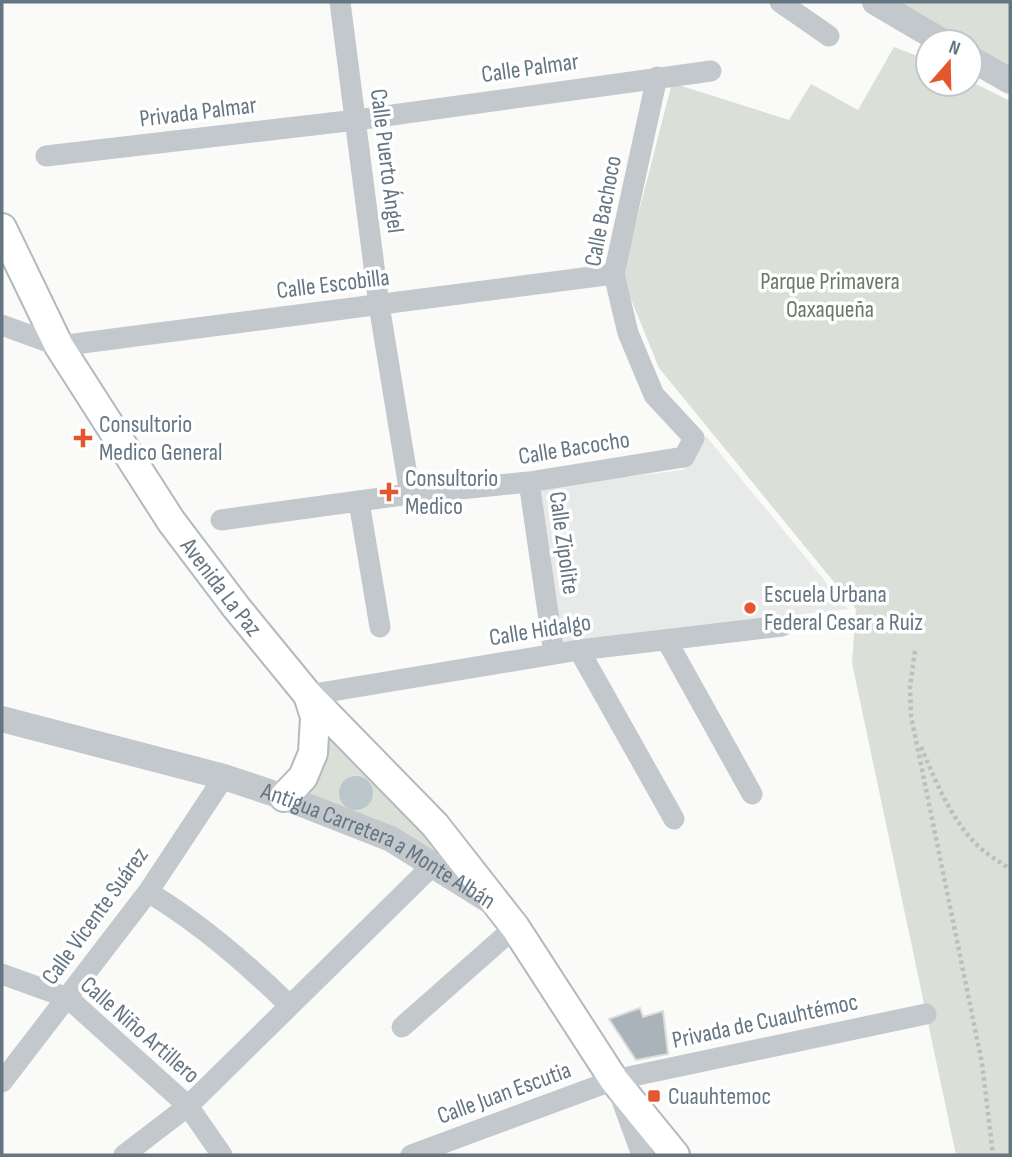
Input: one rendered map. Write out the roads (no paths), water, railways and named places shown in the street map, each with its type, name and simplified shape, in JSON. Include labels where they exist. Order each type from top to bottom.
[{"type":"main road","name":"Avenida La Paz","points":[[2,228],[59,346],[171,521],[236,607],[308,695],[435,825],[506,916]]},
{"type":"main road","points":[[284,797],[303,777],[313,753],[315,717],[308,695]]},
{"type":"main road","name":"Antigua Carretera a Monte Albán","points":[[506,916],[614,1080],[675,1155]]},
{"type":"street","name":"Calle Puerto Ángel","points":[[340,2],[379,305],[410,494]]},
{"type":"street","points":[[780,2],[829,36]]},
{"type":"street","points":[[875,2],[919,28]]},
{"type":"street","points":[[984,66],[1010,81]]},
{"type":"street","name":"Calle Palmar","points":[[356,120],[712,71]]},
{"type":"street","name":"Calle Bachoco","points":[[657,77],[614,274],[628,333],[654,395],[694,438],[684,457]]},
{"type":"street","name":"Privada Palmar","points":[[46,156],[356,120]]},
{"type":"street","name":"Calle Escobilla","points":[[59,346],[614,274]]},
{"type":"street","points":[[2,326],[59,346]]},
{"type":"street","name":"Calle Bacocho","points":[[221,520],[410,494],[528,482],[684,457]]},
{"type":"street","name":"Calle Zipolite","points":[[528,482],[554,654]]},
{"type":"street","points":[[359,502],[380,627]]},
{"type":"street","name":"Calle Hidalgo","points":[[308,695],[579,650],[782,626]]},
{"type":"street","points":[[667,641],[752,794]]},
{"type":"street","points":[[579,650],[674,820]]},
{"type":"street","name":"Antigua Carretera a Monte Albán","points":[[2,719],[224,777],[284,797],[391,839],[506,916]]},
{"type":"street","name":"Calle Vicente Suárez","points":[[2,1082],[148,892],[224,777]]},
{"type":"street","points":[[124,1155],[188,1106],[432,866]]},
{"type":"street","points":[[148,892],[247,964],[289,1005]]},
{"type":"street","points":[[402,1027],[506,916]]},
{"type":"street","name":"Calle Niño Artillero","points":[[2,974],[68,998],[188,1106],[222,1155]]},
{"type":"street","name":"Privada de Cuauhtémoc","points":[[614,1080],[926,1014]]},
{"type":"street","points":[[614,1080],[642,1155]]},
{"type":"street","name":"Calle Juan Escutia","points":[[411,1155],[614,1080]]},
{"type":"place","name":"Consultorio Medico General","points":[[83,438]]},
{"type":"place","name":"Consultorio Medico","points":[[389,492]]},
{"type":"place","name":"Escuela Urbana Federal Cesar a Ruiz","points":[[750,608]]},
{"type":"place","name":"Cuauhtemoc","points":[[654,1096]]},
{"type":"park label","name":"Parque Primavera Oaxaqueña","points":[[830,295]]}]
